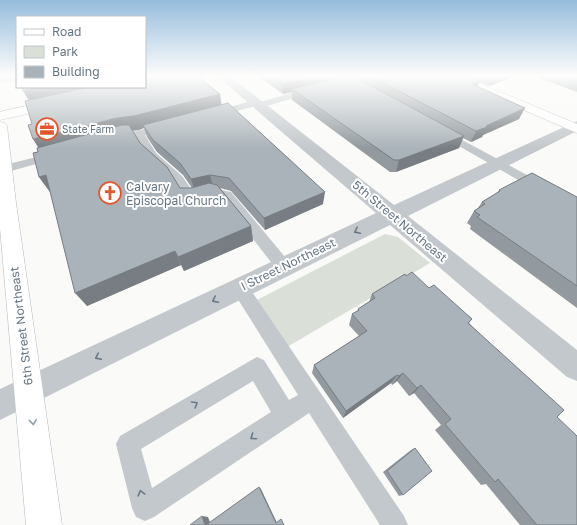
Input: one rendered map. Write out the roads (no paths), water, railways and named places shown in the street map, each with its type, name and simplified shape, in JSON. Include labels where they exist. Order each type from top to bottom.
[{"type":"street","name":"5th Street Northeast","points":[[254,100],[577,367]]},
{"type":"street","points":[[512,100],[576,127]]},
{"type":"street","points":[[0,116],[69,101]]},
{"type":"street","name":"6th Street Northeast","points":[[0,126],[4,169],[3,204],[6,251],[29,391],[44,525]]},
{"type":"street","name":"I Street Northeast","points":[[0,405],[392,214],[576,127]]},
{"type":"lane","points":[[202,117],[272,100]]},
{"type":"lane","points":[[106,141],[180,123]]},
{"type":"lane","points":[[431,125],[498,163],[576,200]]},
{"type":"lane","points":[[139,134],[151,155],[178,179],[191,199],[214,192],[223,192],[284,267]]},
{"type":"lane","points":[[4,169],[70,151]]},
{"type":"lane","points":[[240,288],[395,525]]},
{"type":"lane","points":[[285,415],[257,367],[128,444],[145,508],[312,398]]},
{"type":"place","name":"State Farm","points":[[47,129]]},
{"type":"place","name":"Calvary Episcopal Church","points":[[110,193]]}]
